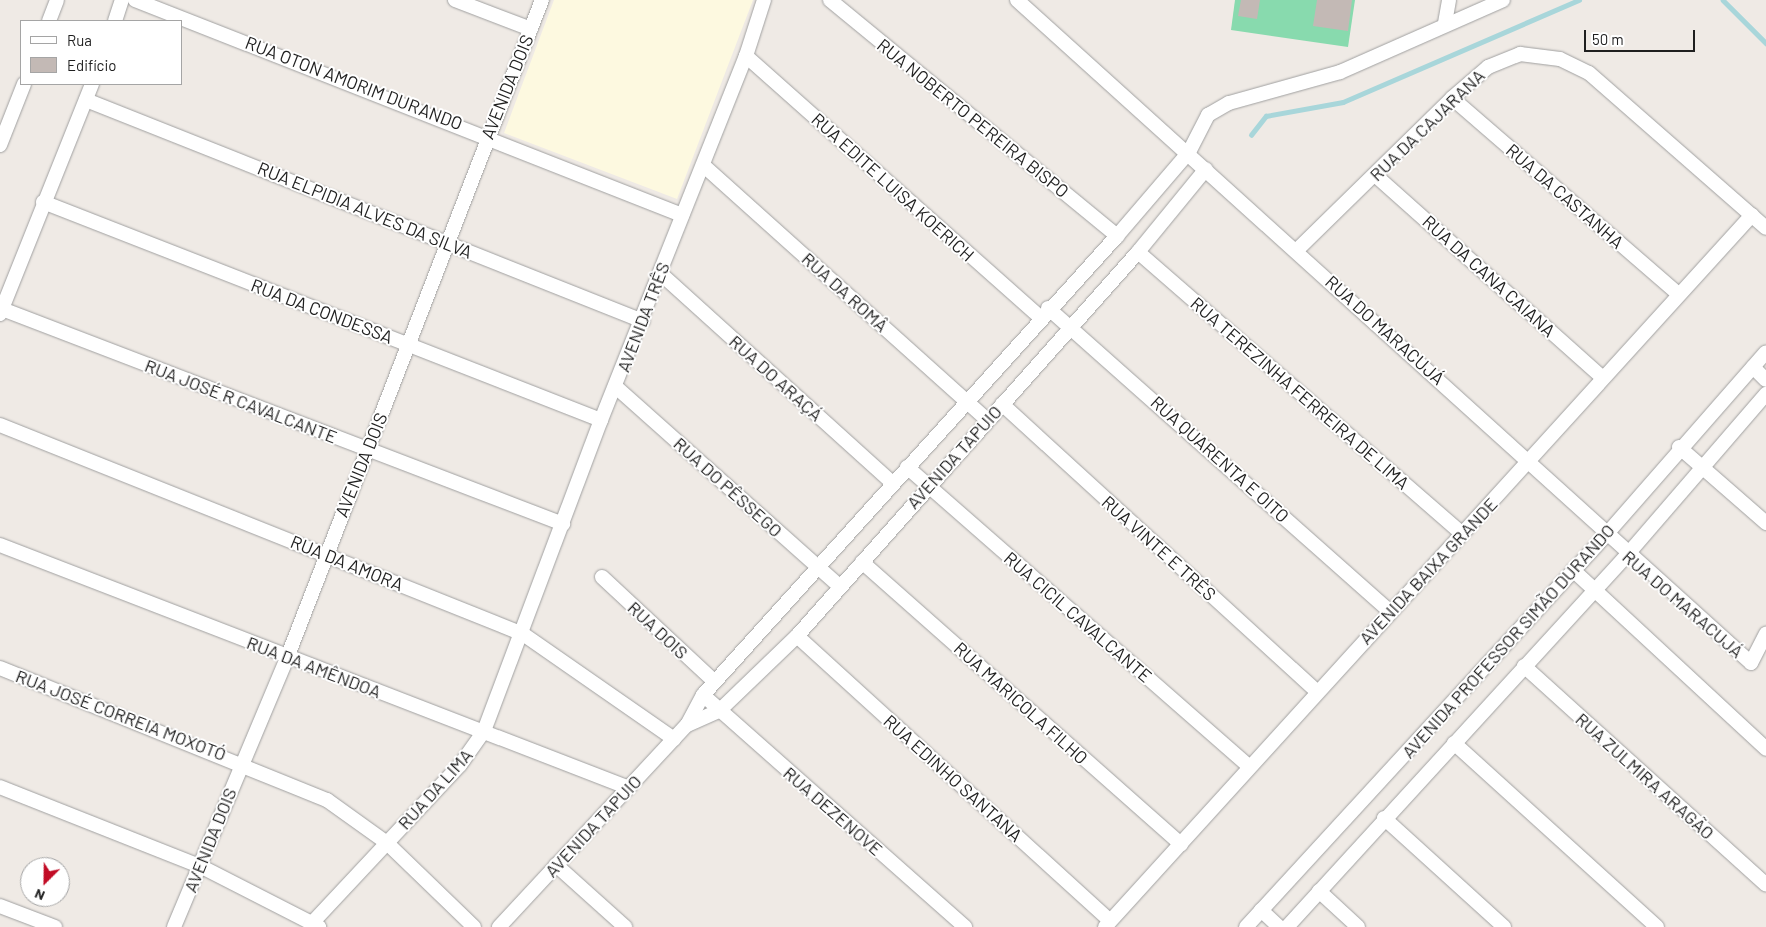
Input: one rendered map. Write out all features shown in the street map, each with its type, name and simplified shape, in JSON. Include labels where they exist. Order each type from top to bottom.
[{"type":"street","points":[[49,20],[57,0]]},
{"type":"street","points":[[115,20],[122,0]]},
{"type":"street","name":"RUA OTON AMORIM DURANDO","points":[[135,0],[488,135],[682,214]]},
{"type":"street","points":[[455,0],[531,29]]},
{"type":"street","name":"AVENIDA DOIS","points":[[174,927],[287,658],[325,554],[409,345],[488,135],[542,0]]},
{"type":"street","name":"AVENIDA TRÊS","points":[[523,634],[601,420],[617,388],[682,214],[746,56],[764,0]]},
{"type":"street","name":"RUA NOBERTO PEREIRA BISPO","points":[[830,0],[1117,236]]},
{"type":"street","name":"RUA DO MARACUJÁ","points":[[1017,0],[1297,250],[1530,462],[1605,536],[1751,663],[1766,634]]},
{"type":"street","points":[[1445,23],[1449,0]]},
{"type":"street","points":[[1188,152],[1198,128],[1217,108],[1340,72],[1445,23],[1503,0]]},
{"type":"street","name":"RUA DA CAJARANA","points":[[1297,250],[1452,98],[1488,67],[1520,54],[1560,59],[1604,84],[1766,228]]},
{"type":"street","name":"RUA EDITE LUISA KOERICH","points":[[746,56],[1044,313]]},
{"type":"street","points":[[0,145],[24,85]]},
{"type":"street","points":[[1,311],[43,202],[92,85]]},
{"type":"street","name":"RUA DA CASTANHA","points":[[1452,98],[1678,294]]},
{"type":"street","name":"RUA ELPIDIA ALVES DA SILVA","points":[[86,100],[643,321]]},
{"type":"street","name":"AVENIDA TAPUIO","points":[[499,927],[687,725],[703,695],[891,482],[908,467],[1044,313],[1117,236],[1188,152]]},
{"type":"street","name":"RUA DA ROMÂ","points":[[703,165],[986,419]]},
{"type":"street","name":"AVENIDA TAPUIO","points":[[687,725],[719,711],[797,636],[986,419],[1002,404],[1138,252],[1206,169]]},
{"type":"street","name":"RUA DA CANA CAIANA","points":[[1375,175],[1603,378]]},
{"type":"street","name":"RUA DA CONDESSA","points":[[43,202],[601,420]]},
{"type":"street","name":"AVENIDA BAIXA GRANDE","points":[[1107,924],[1181,844],[1249,766],[1530,462],[1678,294],[1752,216]]},
{"type":"street","name":"RUA TEREZINHA FERREIRA DE LIMA","points":[[1138,252],[1462,534]]},
{"type":"street","name":"RUA DO ARAÇÁ","points":[[660,273],[891,482]]},
{"type":"street","name":"RUA JOSÉ R CAVALCANTE","points":[[1,311],[563,524]]},
{"type":"street","name":"RUA QUARENTA E OITO","points":[[1044,313],[1072,327],[1391,612]]},
{"type":"street","name":"AVENIDA PROFESSOR SIMÃO DURANDO","points":[[1246,927],[1605,536],[1679,447],[1766,352]]},
{"type":"street","points":[[1752,366],[1766,380]]},
{"type":"street","name":"RUA DO PÊSSEGO","points":[[617,388],[840,587]]},
{"type":"street","name":"AVENIDA PROFESSOR SIMÃO DURANDO","points":[[1287,927],[1384,818],[1628,555],[1702,465],[1766,394]]},
{"type":"street","name":"RUA VINTE E TRÊS","points":[[1002,404],[1317,692]]},
{"type":"street","name":"RUA DA AMORA","points":[[0,425],[523,634],[674,739]]},
{"type":"street","points":[[1679,447],[1702,465],[1766,523]]},
{"type":"street","name":"RUA CICIL CAVALCANTE","points":[[908,467],[927,486],[1249,766]]},
{"type":"street","name":"RUA DA AMÊNDOA","points":[[0,545],[287,658],[484,731],[629,788]]},
{"type":"street","name":"RUA MARICOLA FILHO","points":[[862,562],[1181,844]]},
{"type":"street","points":[[1574,570],[1766,749]]},
{"type":"street","name":"RUA DOIS","points":[[602,577],[715,682]]},
{"type":"street","name":"RUA DA LIMA","points":[[316,925],[387,843],[460,765],[484,731],[523,634]]},
{"type":"street","name":"RUA EDINHO SANTANA","points":[[797,636],[1107,924]]},
{"type":"street","name":"RUA ZULMIRA ARAGÃO","points":[[1524,666],[1766,885]]},
{"type":"street","name":"RUA JOSÉ CORREIA MOXOTÓ","points":[[0,668],[242,762],[326,800],[387,843],[474,927]]},
{"type":"street","name":"RUA DEZENOVE","points":[[703,695],[965,927]]},
{"type":"street","points":[[1454,743],[1656,927]]},
{"type":"street","points":[[0,787],[200,866],[316,925]]},
{"type":"street","points":[[1384,818],[1504,927]]},
{"type":"street","points":[[556,865],[625,927]]},
{"type":"street","points":[[1319,891],[1358,927]]},
{"type":"street","points":[[0,906],[55,927]]},
{"type":"street","points":[[1261,910],[1279,927]]},
{"type":"shaded area","points":[[554,0],[753,0],[677,199],[504,133]]},
{"type":"green space","points":[[1235,0],[1355,0],[1348,47],[1231,30]]},
{"type":"building","points":[[1241,0],[1260,0],[1257,19],[1238,16]]},
{"type":"building","points":[[1317,0],[1352,0],[1348,31],[1313,26]]},
{"type":"waterway","points":[[1251,135],[1266,116],[1343,102],[1579,0]]},
{"type":"waterway","points":[[1723,0],[1766,43]]}]
